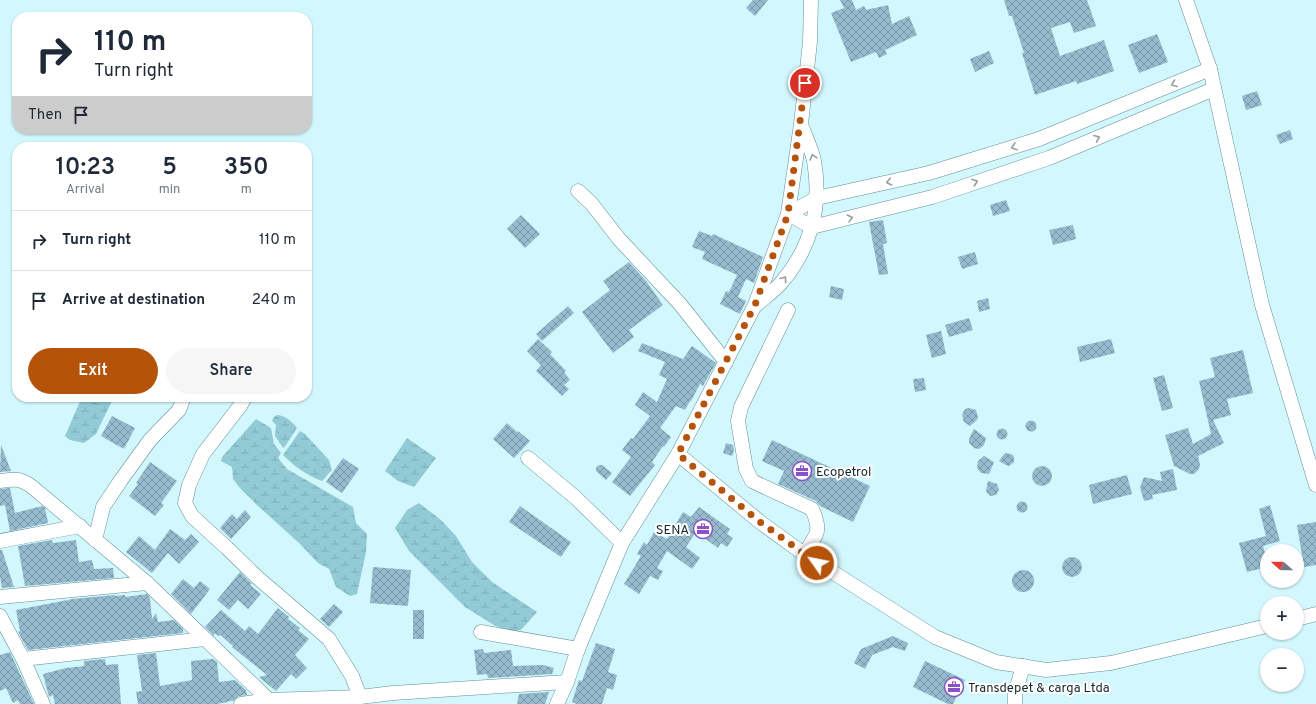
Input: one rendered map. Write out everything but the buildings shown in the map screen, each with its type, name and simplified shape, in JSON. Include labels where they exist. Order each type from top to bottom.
[{"type":"street","points":[[557,704],[622,543],[678,454],[755,305],[788,214],[801,124],[810,42],[811,0]]},
{"type":"street","points":[[1186,0],[1210,69],[1262,305],[1316,485]]},
{"type":"street","points":[[788,214],[817,198],[929,173],[1039,139],[1210,69]]},
{"type":"street","points":[[788,214],[812,227],[932,196],[1049,158],[1214,89]]},
{"type":"street","points":[[755,305],[780,284],[800,258],[812,227],[817,198],[814,160],[801,124]]},
{"type":"street","points":[[1039,139],[1049,158]]},
{"type":"street","points":[[578,191],[591,203],[619,239],[680,304],[726,362]]},
{"type":"street","points":[[788,310],[741,407],[738,421],[746,469],[752,481],[812,509],[818,520],[818,528],[813,542],[804,554]]},
{"type":"street","points":[[95,540],[103,507],[150,440],[179,410],[182,402]]},
{"type":"street","points":[[242,402],[203,454],[189,484],[185,503],[192,516],[258,578],[328,639],[352,676],[360,697]]},
{"type":"street","points":[[678,454],[760,522],[804,554],[935,636],[996,662],[1046,670],[1111,664],[1260,628]]},
{"type":"street","points":[[528,458],[576,498],[622,543]]},
{"type":"street","points":[[0,481],[15,478],[24,482],[80,526],[147,583],[271,702]]},
{"type":"street","points":[[0,541],[80,526]]},
{"type":"street","points":[[0,597],[147,583]]},
{"type":"street","points":[[1304,617],[1316,614]]},
{"type":"street","points":[[0,616],[23,659],[43,704]]},
{"type":"street","points":[[481,632],[578,649]]},
{"type":"street","points":[[23,659],[205,639]]},
{"type":"street","points":[[1015,704],[1015,694],[1023,666]]},
{"type":"street","points":[[241,704],[567,682]]},
{"type":"green space","points":[[80,402],[112,402],[96,434],[84,443],[70,440],[65,436]]},
{"type":"green space","points":[[277,415],[288,419],[297,428],[283,448],[275,436],[276,425],[272,421]]},
{"type":"green space","points":[[256,419],[271,428],[274,444],[281,453],[278,458],[287,469],[353,507],[356,523],[367,534],[366,552],[357,594],[350,596],[336,587],[329,569],[318,563],[299,543],[239,487],[233,479],[232,467],[221,461],[222,457]]},
{"type":"green space","points":[[300,431],[305,434],[329,460],[332,470],[322,481],[301,470],[283,455]]},
{"type":"green space","points":[[407,438],[436,458],[414,487],[398,481],[385,471]]},
{"type":"green space","points":[[419,503],[441,520],[456,536],[472,562],[492,582],[537,612],[521,630],[509,632],[494,625],[465,607],[409,551],[395,528],[407,510]]},
{"type":"place","name":"Ecopetrol","points":[[802,471]]},
{"type":"place","name":"SENA","points":[[703,529]]},
{"type":"place","name":"Transdepet & carga Ltda","points":[[954,687]]},
{"type":"route","points":[[805,83],[801,124],[788,214],[755,305],[678,454],[760,522],[817,563]]}]
